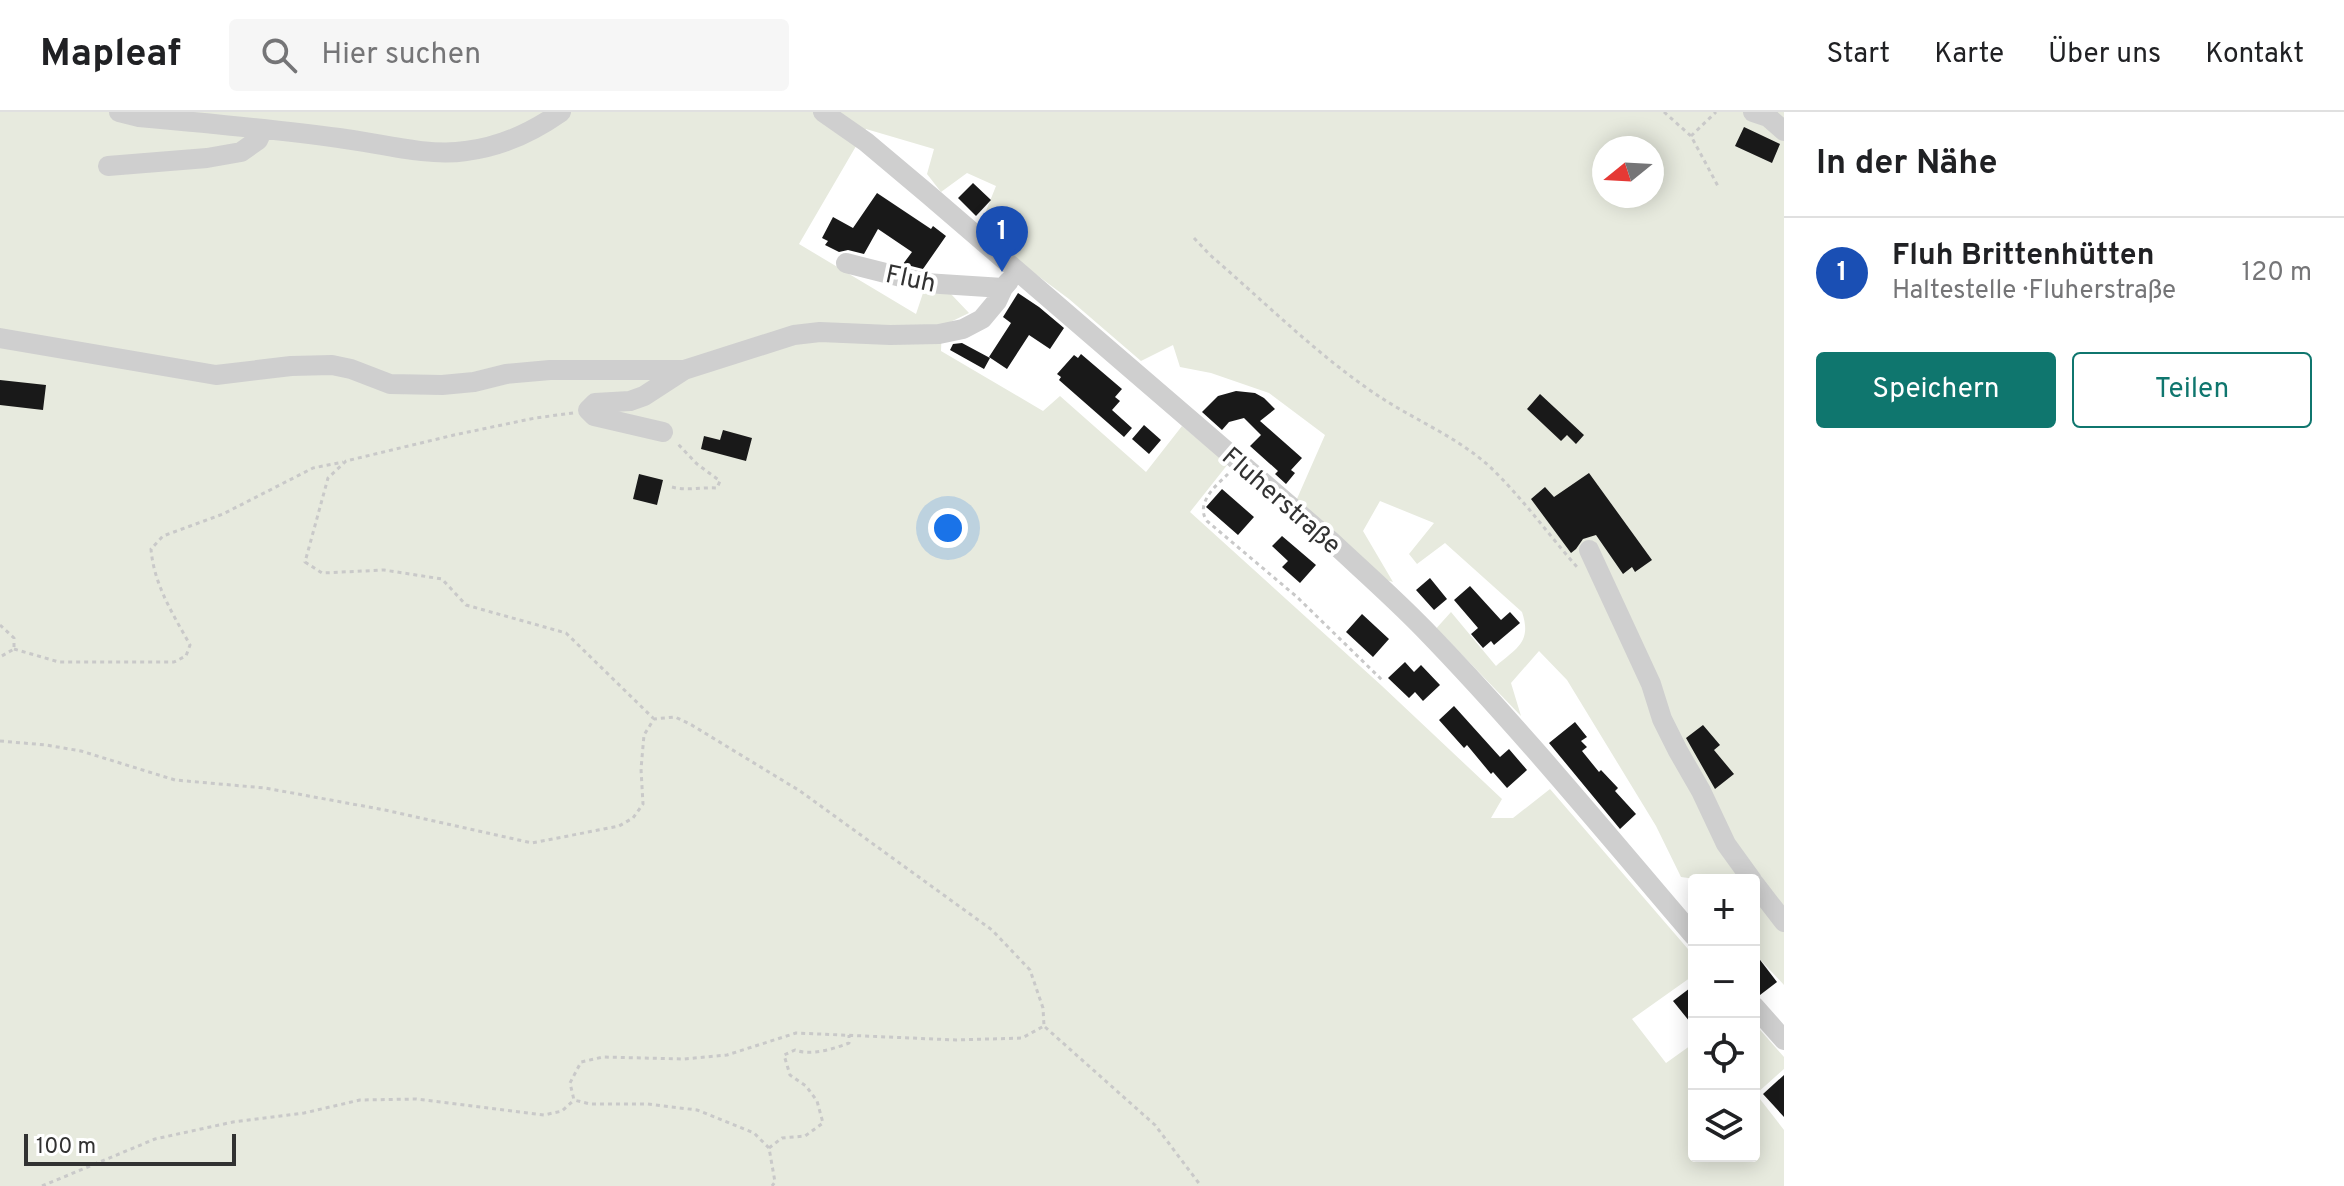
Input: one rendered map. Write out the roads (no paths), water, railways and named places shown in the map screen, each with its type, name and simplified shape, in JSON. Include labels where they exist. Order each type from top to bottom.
[{"type":"street","points":[[119,112],[139,117],[263,129],[436,152],[466,151],[501,142],[538,127],[561,112]]},
{"type":"street","name":"Fluherstraße","points":[[823,112],[866,142],[1331,541],[1423,628],[1527,741],[1688,929]]},
{"type":"street","points":[[1753,112],[1778,123],[1784,131]]},
{"type":"street","points":[[108,166],[207,158],[241,152],[258,140],[263,129]]},
{"type":"street","name":"Fluh","points":[[846,263],[925,283],[1003,288]]},
{"type":"street","points":[[663,432],[594,416],[588,410],[595,403],[630,401],[644,396],[684,370],[794,335],[820,332],[939,334],[963,329],[982,319],[1017,272]]},
{"type":"street","points":[[0,338],[216,375],[291,366],[332,365],[390,384],[442,385],[550,370],[684,370]]},
{"type":"street","points":[[1589,550],[1651,684],[1667,730],[1726,844],[1748,874]]},
{"type":"street","points":[[1760,890],[1784,922]]},
{"type":"street","points":[[1760,1013],[1784,1040]]},
{"type":"place","name":"Fluh Brittenhütten","points":[[1002,272]]}]
